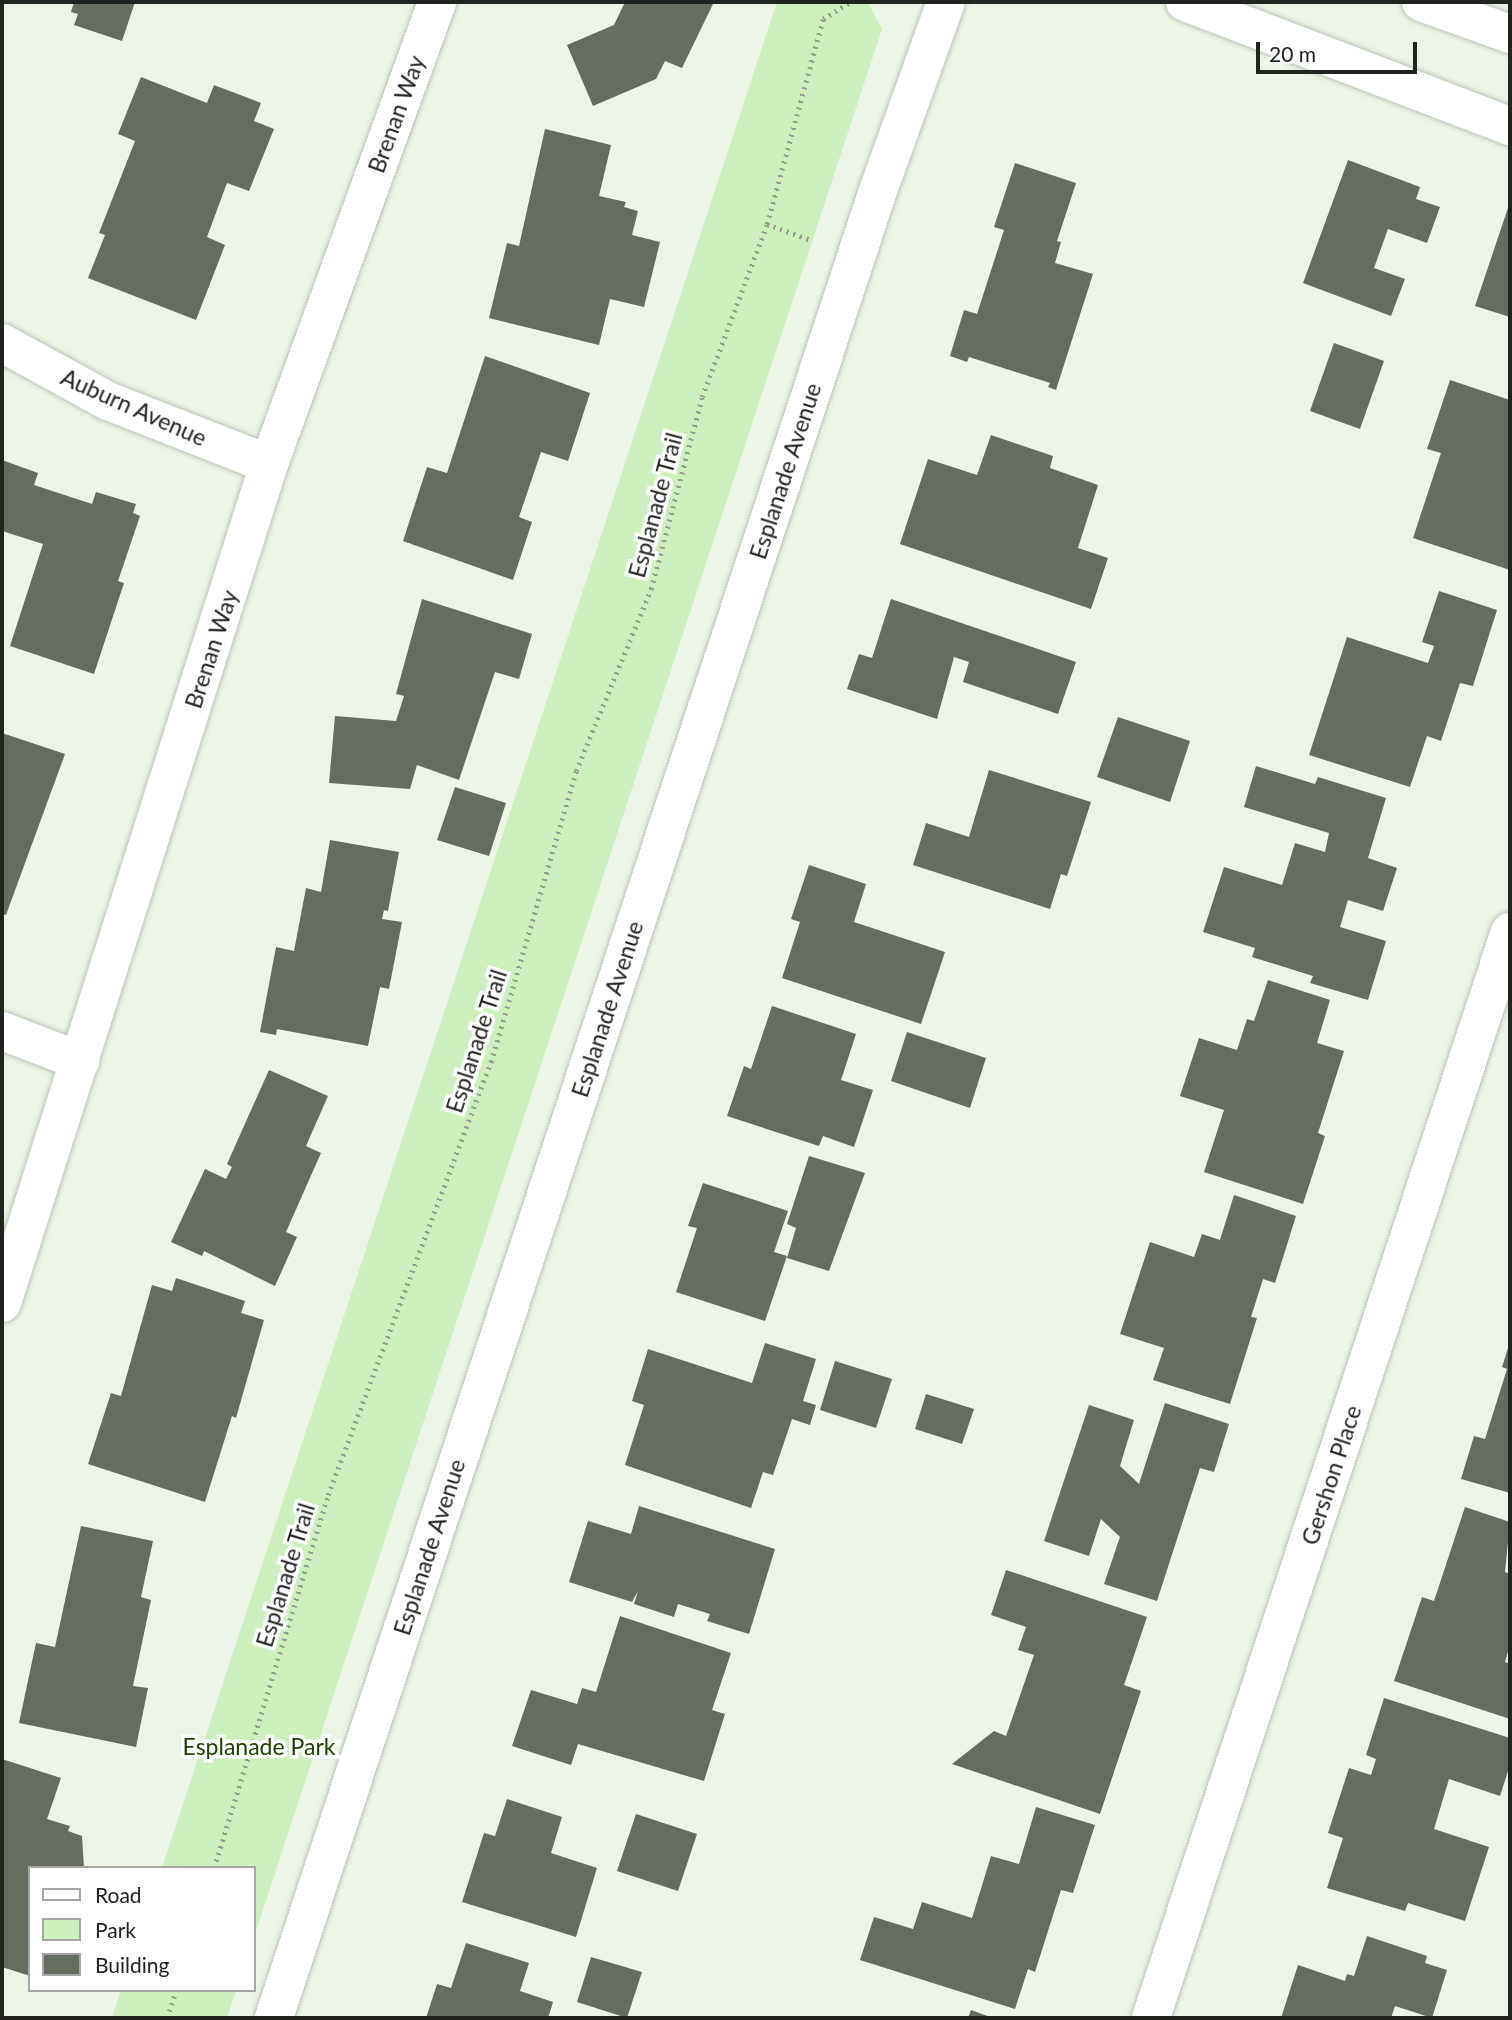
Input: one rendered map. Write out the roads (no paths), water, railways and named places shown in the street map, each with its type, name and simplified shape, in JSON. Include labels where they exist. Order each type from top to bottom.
[{"type":"street","name":"Brenan Way","points":[[2,1303],[269,464],[437,2]]},
{"type":"street","name":"Esplanade Avenue","points":[[274,2018],[879,188],[946,2]]},
{"type":"street","points":[[1185,2],[1510,126]]},
{"type":"street","points":[[1421,2],[1510,34]]},
{"type":"street","name":"Auburn Avenue","points":[[2,343],[108,401],[269,464]]},
{"type":"street","name":"Gershon Place","points":[[1151,2018],[1510,932]]},
{"type":"street","points":[[2,1031],[80,1061]]},
{"type":"park label","name":"Esplanade Park","points":[[259,1746]]}]
